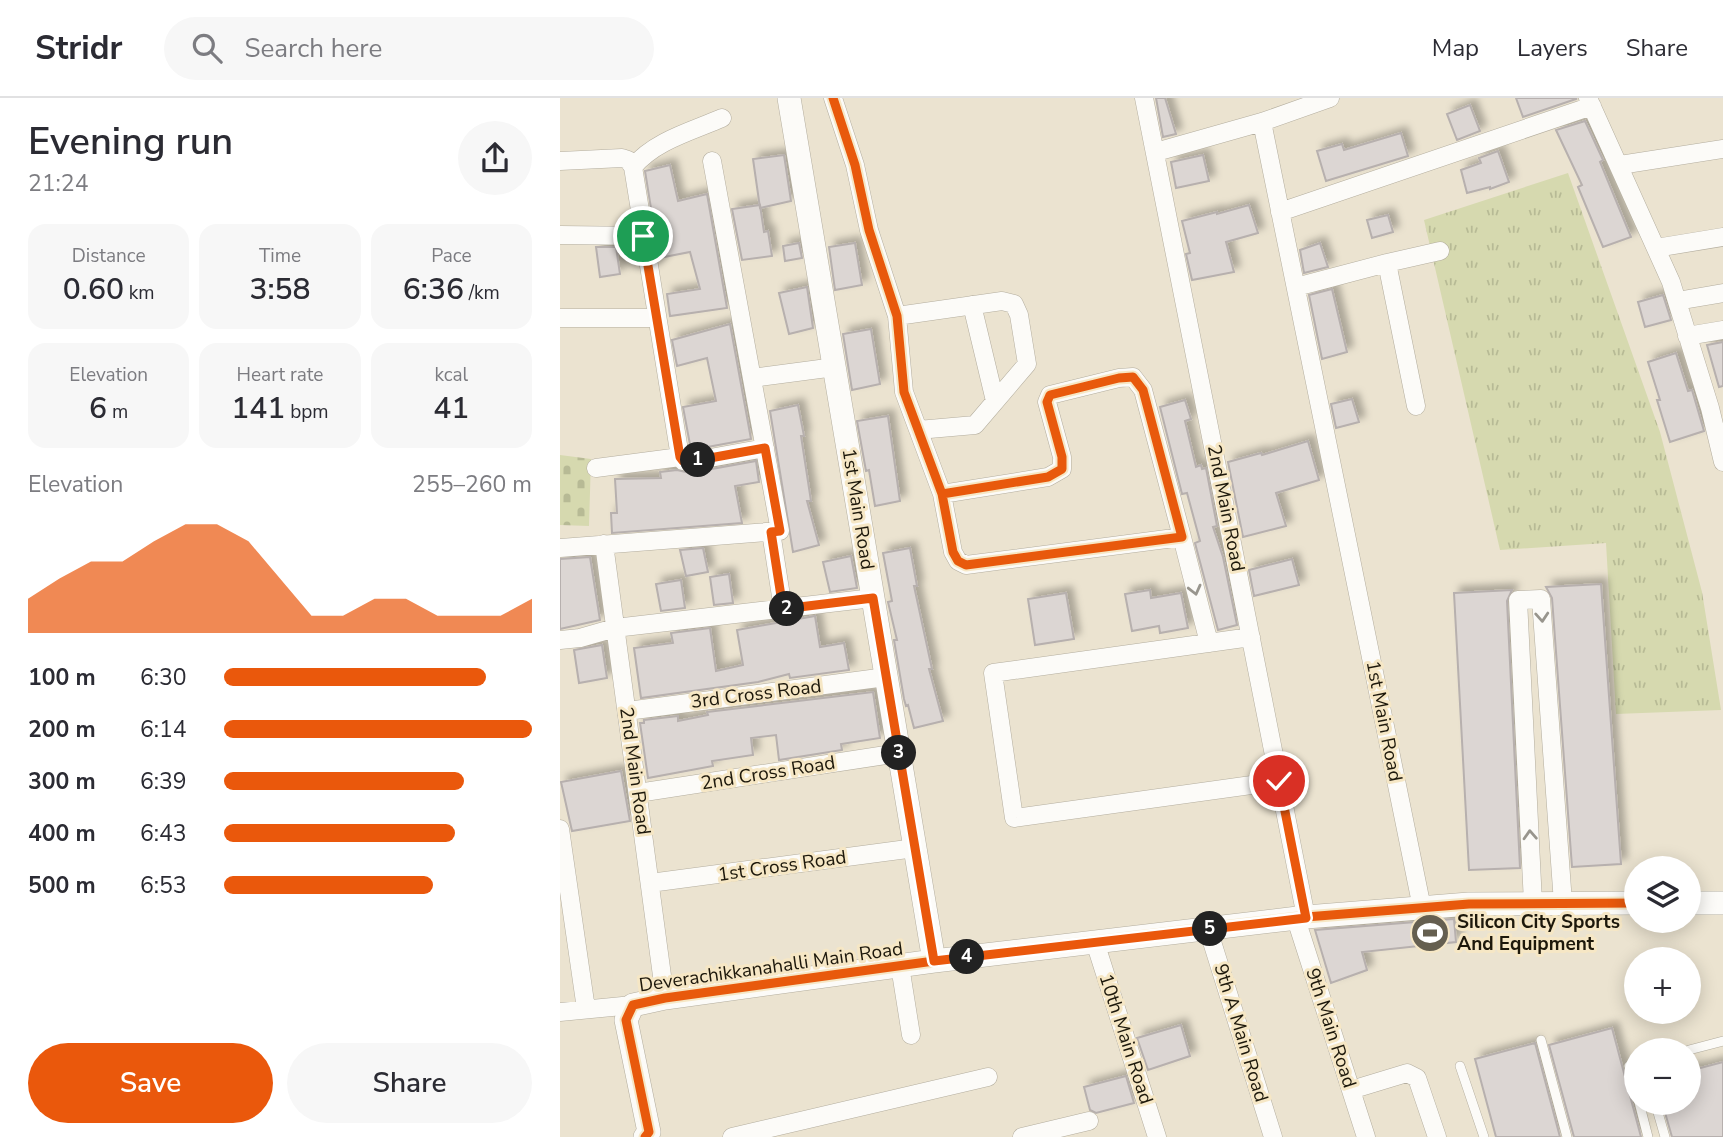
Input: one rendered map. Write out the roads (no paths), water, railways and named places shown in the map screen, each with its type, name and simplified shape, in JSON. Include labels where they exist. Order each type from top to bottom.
[{"type":"street","name":"1st Main Road","points":[[789,98],[934,961]]},
{"type":"street","points":[[833,98],[855,164],[869,230],[897,316],[904,392],[942,494],[953,552],[958,561],[966,565],[1182,537]]},
{"type":"street","name":"2nd Main Road","points":[[1144,98],[1279,781],[1301,918]]},
{"type":"street","points":[[1156,152],[1262,122],[1330,98]]},
{"type":"street","points":[[1280,212],[1590,102],[1656,247],[1687,336],[1717,407],[1723,462]]},
{"type":"street","points":[[633,167],[642,155],[658,146],[722,118]]},
{"type":"street","name":"1st Main Road","points":[[1262,122],[1422,908]]},
{"type":"street","points":[[1620,165],[1723,149]]},
{"type":"street","points":[[560,161],[622,158],[628,160],[633,167],[680,457],[688,462],[765,448]]},
{"type":"street","points":[[560,548],[780,531],[712,161]]},
{"type":"street","points":[[560,235],[643,236]]},
{"type":"street","points":[[1656,247],[1723,237]]},
{"type":"street","points":[[1296,287],[1440,251]]},
{"type":"street","points":[[1388,263],[1416,406]]},
{"type":"street","points":[[1677,301],[1723,293]]},
{"type":"street","points":[[897,316],[1002,301],[1014,304],[1019,315],[1027,364],[975,425],[918,430]]},
{"type":"street","points":[[972,305],[995,401]]},
{"type":"street","points":[[560,318],[656,318]]},
{"type":"street","points":[[1687,336],[1723,330]]},
{"type":"street","points":[[752,379],[835,367]]},
{"type":"street","points":[[942,494],[1048,477],[1062,469],[1062,457],[1047,402],[1050,395],[1119,377],[1133,377],[1143,390],[1209,643]]},
{"type":"street","points":[[596,468],[680,457]]},
{"type":"street","points":[[771,532],[783,609]]},
{"type":"street","name":"2nd Main Road","points":[[604,544],[665,998]]},
{"type":"street","points":[[560,640],[580,638],[615,628],[873,598]]},
{"type":"street","points":[[1533,903],[1518,600],[1541,599],[1563,903]]},
{"type":"street","points":[[1251,637],[993,673],[1014,818],[1279,781]]},
{"type":"street","name":"3rd Cross Road","points":[[626,711],[886,677]]},
{"type":"street","name":"2nd Cross Road","points":[[638,793],[899,753]]},
{"type":"street","points":[[560,829],[586,1009]]},
{"type":"street","name":"1st Cross Road","points":[[650,883],[915,848]]},
{"type":"street","name":"Deverachikkanahalli Main Road","points":[[645,1137],[649,1132],[626,1020],[633,1005],[665,998],[934,961],[1301,918],[1422,908],[1533,903],[1624,903]]},
{"type":"street","points":[[1701,903],[1723,904]]},
{"type":"street","name":"9th Main Road","points":[[1301,918],[1366,1137]]},
{"type":"street","name":"9th A Main Road","points":[[1208,929],[1273,1137]]},
{"type":"street","name":"10th Main Road","points":[[1095,942],[1157,1137]]},
{"type":"street","points":[[900,966],[911,1035]]},
{"type":"street","points":[[560,1012],[633,1005]]},
{"type":"street","points":[[1351,1090],[1407,1073],[1417,1078],[1437,1137]]},
{"type":"street","points":[[732,1137],[988,1077]]},
{"type":"street","points":[[1022,1137],[1089,1121]]},
{"type":"lane","points":[[1541,1040],[1567,1137]]},
{"type":"lane","points":[[1701,1047],[1723,1041]]},
{"type":"lane","points":[[1460,1066],[1484,1137]]},
{"type":"lane","points":[[1642,1115],[1648,1137]]},
{"type":"lane","points":[[1659,1115],[1665,1137]]},
{"type":"place","name":"Silicon City Sports And Equipment","points":[[1430,933]]}]
